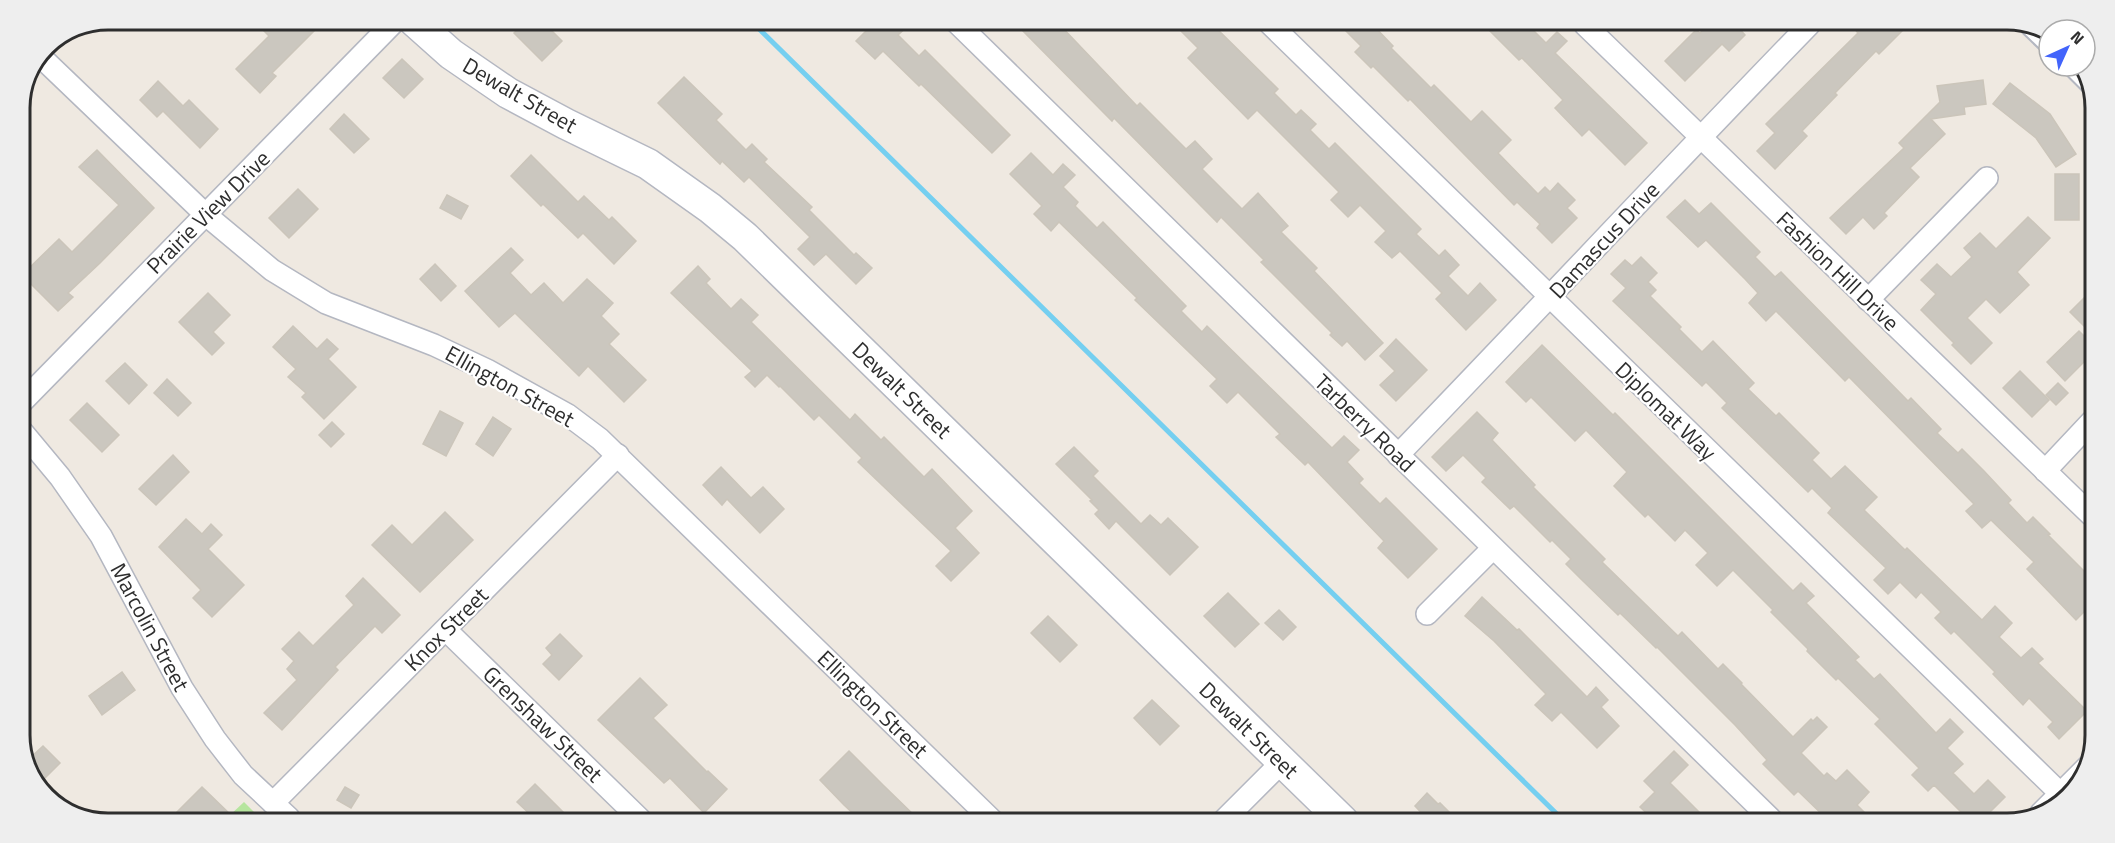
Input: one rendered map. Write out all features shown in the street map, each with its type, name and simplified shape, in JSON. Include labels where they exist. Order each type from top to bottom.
[{"type":"street","name":"Prairie View Drive","points":[[30,394],[387,30]]},
{"type":"street","name":"Dewalt Street","points":[[424,30],[451,54],[508,93],[648,164],[710,208],[745,237],[1335,813]]},
{"type":"street","name":"Tarberry Road","points":[[964,30],[1765,813]]},
{"type":"street","name":"Diplomat Way","points":[[1275,30],[2059,792]]},
{"type":"street","name":"Fashion Hill Drive","points":[[1590,30],[2085,509]]},
{"type":"street","name":"Damascus Drive","points":[[1398,454],[1550,298],[1700,137],[1804,30]]},
{"type":"street","name":"Ellington Street","points":[[45,62],[206,215],[272,270],[326,303],[434,345],[514,384],[568,415],[600,439],[985,813]]},
{"type":"street","points":[[1868,300],[1987,178]]},
{"type":"street","points":[[2046,471],[2085,429]]},
{"type":"street","name":"Marcolin Street","points":[[30,441],[60,477],[101,536],[182,688],[215,739],[243,775],[284,813]]},
{"type":"street","name":"Knox Street","points":[[273,803],[618,455]]},
{"type":"street","points":[[1427,614],[1493,548]]},
{"type":"street","name":"Grenshaw Street","points":[[446,630],[634,813]]},
{"type":"street","points":[[1231,813],[1282,762]]},
{"type":"green space","points":[[244,802],[255,813],[232,813]]},
{"type":"building","points":[[263,30],[315,30],[272,73],[276,76],[260,93],[236,69],[269,36]]},
{"type":"building","points":[[517,30],[551,30],[562,41],[542,61],[514,33]]},
{"type":"building","points":[[867,30],[903,30],[898,35],[919,56],[925,50],[1010,135],[992,153],[921,84],[919,86],[883,51],[875,59],[856,41]]},
{"type":"building","points":[[1022,30],[1065,30],[1137,106],[1140,103],[1186,149],[1195,141],[1212,159],[1202,169],[1242,209],[1258,193],[1288,226],[1281,232],[1317,268],[1314,271],[1383,343],[1365,360],[1347,341],[1342,346],[1330,335],[1332,333],[1261,262],[1264,260],[1221,217],[1217,222],[1114,118],[1112,121]]},
{"type":"building","points":[[1180,30],[1218,30],[1278,89],[1274,93],[1296,115],[1301,110],[1316,124],[1310,130],[1329,149],[1335,143],[1421,229],[1416,234],[1439,256],[1445,250],[1459,265],[1448,276],[1468,296],[1480,283],[1496,300],[1466,330],[1436,299],[1442,293],[1400,251],[1392,258],[1375,242],[1386,231],[1360,205],[1348,217],[1331,200],[1339,192],[1257,110],[1248,119],[1188,58],[1198,48]]},
{"type":"building","points":[[1345,30],[1378,30],[1393,46],[1391,48],[1431,88],[1434,85],[1471,122],[1482,111],[1511,140],[1498,153],[1538,194],[1545,187],[1550,192],[1558,183],[1575,200],[1567,208],[1577,218],[1552,243],[1537,228],[1540,224],[1517,202],[1514,205],[1410,99],[1408,101],[1373,66],[1371,68],[1355,52],[1361,46]]},
{"type":"building","points":[[1489,30],[1533,30],[1546,43],[1557,32],[1567,41],[1555,53],[1647,143],[1625,165],[1589,129],[1582,136],[1555,108],[1563,100],[1522,58],[1519,60]]},
{"type":"building","points":[[1696,30],[1700,33],[1703,30],[1740,30],[1745,35],[1729,51],[1722,44],[1685,81],[1665,61]]},
{"type":"building","points":[[1855,30],[1903,30],[1879,54],[1876,51],[1835,93],[1837,95],[1802,131],[1807,136],[1775,169],[1757,151],[1775,133],[1766,124],[1858,33]]},
{"type":"building","points":[[402,59],[423,79],[404,98],[383,78]]},
{"type":"building","points":[[684,77],[722,114],[716,120],[746,150],[752,144],[767,159],[764,162],[812,207],[809,210],[854,255],[856,253],[872,268],[856,284],[826,254],[814,265],[798,249],[810,237],[749,177],[744,182],[722,161],[720,164],[658,103]]},
{"type":"building","points":[[1983,80],[1986,104],[1964,107],[1965,114],[1931,119],[1945,134],[1910,168],[1919,177],[1884,213],[1887,216],[1874,229],[1863,217],[1846,234],[1830,218],[1904,148],[1899,143],[1940,102],[1937,86]]},
{"type":"building","points":[[158,81],[183,106],[189,100],[218,129],[200,148],[163,111],[157,117],[140,100]]},
{"type":"building","points":[[2010,83],[2050,114],[2076,154],[2056,167],[2036,138],[1993,104]]},
{"type":"building","points":[[344,114],[369,139],[354,153],[330,129]]},
{"type":"building","points":[[97,150],[154,208],[68,293],[73,297],[58,311],[30,283],[30,267],[59,239],[72,252],[119,205],[79,167]]},
{"type":"building","points":[[1031,153],[1053,175],[1063,164],[1075,175],[1063,187],[1078,202],[1075,206],[1097,228],[1103,222],[1186,306],[1181,311],[1202,332],[1207,326],[1332,448],[1344,436],[1359,450],[1347,462],[1363,479],[1359,483],[1380,504],[1386,498],[1437,549],[1408,578],[1378,548],[1384,541],[1308,462],[1305,465],[1276,437],[1280,434],[1238,392],[1227,403],[1210,386],[1217,379],[1135,300],[1137,298],[1059,222],[1051,231],[1034,214],[1042,206],[1010,174]]},
{"type":"building","points":[[531,155],[578,202],[584,196],[609,220],[612,217],[636,241],[614,264],[583,233],[578,238],[511,176]]},
{"type":"building","points":[[2055,174],[2079,174],[2079,220],[2055,220]]},
{"type":"building","points":[[298,189],[318,209],[289,238],[269,218]]},
{"type":"building","points":[[447,195],[468,206],[461,219],[440,208]]},
{"type":"building","points":[[1685,200],[1699,214],[1711,203],[1760,252],[1755,257],[1775,277],[1781,272],[1908,401],[1911,398],[1941,429],[1937,433],[1958,453],[1962,449],[1984,471],[2011,500],[2008,503],[2027,523],[2033,517],[2085,572],[2085,611],[2076,620],[2027,569],[2034,562],[1991,520],[1982,528],[1966,511],[1974,504],[1849,377],[1845,381],[1776,311],[1766,321],[1749,303],[1758,293],[1745,279],[1706,240],[1698,247],[1667,217]]},
{"type":"building","points":[[2028,217],[2050,238],[2017,272],[2029,285],[2000,313],[1986,299],[1967,318],[1992,343],[1971,364],[1921,310],[1936,294],[1921,280],[1937,264],[1951,277],[1972,257],[1964,248],[1980,233],[1996,249]]},
{"type":"building","points":[[511,248],[523,260],[510,273],[531,295],[544,283],[563,303],[587,279],[613,303],[601,316],[619,334],[609,344],[646,380],[624,402],[588,366],[579,376],[515,313],[499,327],[465,291]]},
{"type":"building","points":[[1641,257],[1657,273],[1648,282],[1656,290],[1650,296],[1702,352],[1713,341],[1754,383],[1748,389],[1776,416],[1779,413],[1819,453],[1812,460],[1831,479],[1845,466],[1877,497],[1864,510],[1905,550],[1907,548],[1982,620],[1995,606],[2012,623],[1999,637],[2021,658],[2032,648],[2043,659],[2038,663],[2085,709],[2085,713],[2059,739],[2048,727],[2053,722],[2029,698],[2023,705],[1993,674],[1995,672],[1954,631],[1951,634],[1935,618],[1941,612],[1921,592],[1916,598],[1900,582],[1888,594],[1874,580],[1886,568],[1828,513],[1832,508],[1812,488],[1808,492],[1722,408],[1727,403],[1706,382],[1702,386],[1613,301],[1626,288],[1611,274],[1625,260],[1632,266]]},
{"type":"building","points":[[435,264],[456,286],[441,301],[420,279]]},
{"type":"building","points":[[698,266],[710,279],[706,283],[731,309],[741,299],[758,315],[751,322],[850,420],[855,414],[881,440],[884,437],[924,477],[932,469],[972,511],[955,528],[979,553],[951,581],[936,566],[951,551],[858,462],[862,458],[819,415],[814,420],[767,375],[755,387],[745,377],[752,371],[671,293]]},
{"type":"building","points":[[208,293],[230,315],[213,332],[224,343],[212,355],[179,322]]},
{"type":"building","points":[[2085,297],[2085,327],[2070,312]]},
{"type":"building","points":[[293,326],[317,349],[327,339],[338,349],[328,359],[356,387],[324,419],[302,397],[306,393],[288,377],[296,369],[273,347]]},
{"type":"building","points":[[2079,331],[2085,337],[2085,361],[2065,381],[2047,362]]},
{"type":"building","points":[[1396,339],[1427,370],[1396,401],[1380,385],[1395,371],[1380,356]]},
{"type":"building","points":[[1542,345],[1613,415],[1615,413],[1793,591],[1801,583],[1814,596],[1806,603],[1859,657],[1855,660],[1874,679],[1880,674],[1936,733],[1950,719],[1963,732],[1947,748],[1963,764],[1953,773],[1974,794],[1988,780],[2005,797],[1989,813],[1962,813],[1934,785],[1928,791],[1912,775],[1919,768],[1875,724],[1880,719],[1807,651],[1808,649],[1771,612],[1773,610],[1733,570],[1717,586],[1696,565],[1708,553],[1685,530],[1675,541],[1648,514],[1645,517],[1614,486],[1627,472],[1586,430],[1575,441],[1531,397],[1526,402],[1506,382]]},
{"type":"building","points":[[125,363],[147,385],[129,404],[106,381]]},
{"type":"building","points":[[2020,371],[2049,400],[2032,417],[2003,388]]},
{"type":"building","points":[[167,379],[191,403],[178,416],[154,393]]},
{"type":"building","points":[[2058,383],[2068,393],[2056,405],[2046,395]]},
{"type":"building","points":[[87,403],[119,435],[102,452],[70,420]]},
{"type":"building","points":[[440,411],[463,423],[446,456],[423,444]]},
{"type":"building","points":[[1477,412],[1498,433],[1492,440],[1535,485],[1533,487],[1605,559],[1602,562],[1678,636],[1682,632],[1718,669],[1723,664],[1793,737],[1811,719],[1813,721],[1817,717],[1827,727],[1801,753],[1824,776],[1827,773],[1836,781],[1847,770],[1869,792],[1857,805],[1865,813],[1821,813],[1798,791],[1794,795],[1763,764],[1767,760],[1735,725],[1657,647],[1620,613],[1618,615],[1566,564],[1571,559],[1552,540],[1550,542],[1514,506],[1510,509],[1482,482],[1486,478],[1463,455],[1446,471],[1432,457]]},
{"type":"building","points":[[493,417],[511,429],[493,456],[476,444]]},
{"type":"building","points":[[332,422],[344,434],[331,447],[319,435]]},
{"type":"building","points":[[1074,447],[1098,471],[1093,476],[1141,524],[1150,515],[1161,525],[1168,518],[1198,547],[1170,575],[1116,521],[1109,529],[1095,514],[1099,510],[1090,501],[1092,500],[1056,464]]},
{"type":"building","points":[[173,455],[189,472],[156,505],[139,489]]},
{"type":"building","points":[[721,467],[751,498],[763,487],[784,509],[760,533],[727,499],[722,505],[703,485]]},
{"type":"building","points":[[445,512],[473,540],[420,592],[372,545],[392,525],[412,545]]},
{"type":"building","points":[[186,519],[202,534],[211,524],[222,535],[208,549],[244,585],[212,617],[193,598],[201,590],[159,547]]},
{"type":"building","points":[[363,578],[400,615],[382,633],[375,626],[335,667],[338,670],[282,730],[264,713],[297,680],[287,669],[294,661],[282,649],[299,632],[313,646],[354,605],[346,596]]},
{"type":"building","points":[[1228,593],[1259,624],[1235,647],[1204,616]]},
{"type":"building","points":[[1482,597],[1517,630],[1519,629],[1587,697],[1596,687],[1608,700],[1601,707],[1619,726],[1597,748],[1561,712],[1552,721],[1535,705],[1546,694],[1494,641],[1465,616]]},
{"type":"building","points":[[1279,610],[1296,627],[1283,640],[1265,623]]},
{"type":"building","points":[[1048,616],[1077,645],[1060,662],[1031,633]]},
{"type":"building","points":[[560,634],[582,656],[559,680],[543,664],[552,655],[546,648]]},
{"type":"building","points":[[122,672],[135,690],[102,715],[89,696]]},
{"type":"building","points":[[640,678],[667,705],[653,718],[727,789],[704,813],[670,778],[664,783],[598,720]]},
{"type":"building","points":[[1152,700],[1179,726],[1160,745],[1134,718]]},
{"type":"building","points":[[43,746],[60,763],[44,779],[33,755]]},
{"type":"building","points":[[849,751],[912,813],[853,813],[820,780]]},
{"type":"building","points":[[1674,751],[1688,765],[1670,783],[1700,813],[1646,813],[1640,807],[1655,792],[1644,781]]},
{"type":"building","points":[[535,784],[564,813],[529,813],[517,802]]},
{"type":"building","points":[[202,787],[229,813],[176,813]]},
{"type":"building","points":[[345,787],[359,795],[351,808],[337,800]]},
{"type":"building","points":[[1427,793],[1450,813],[1422,813],[1415,806]]},
{"type":"waterway","points":[[760,30],[1556,813]]}]
